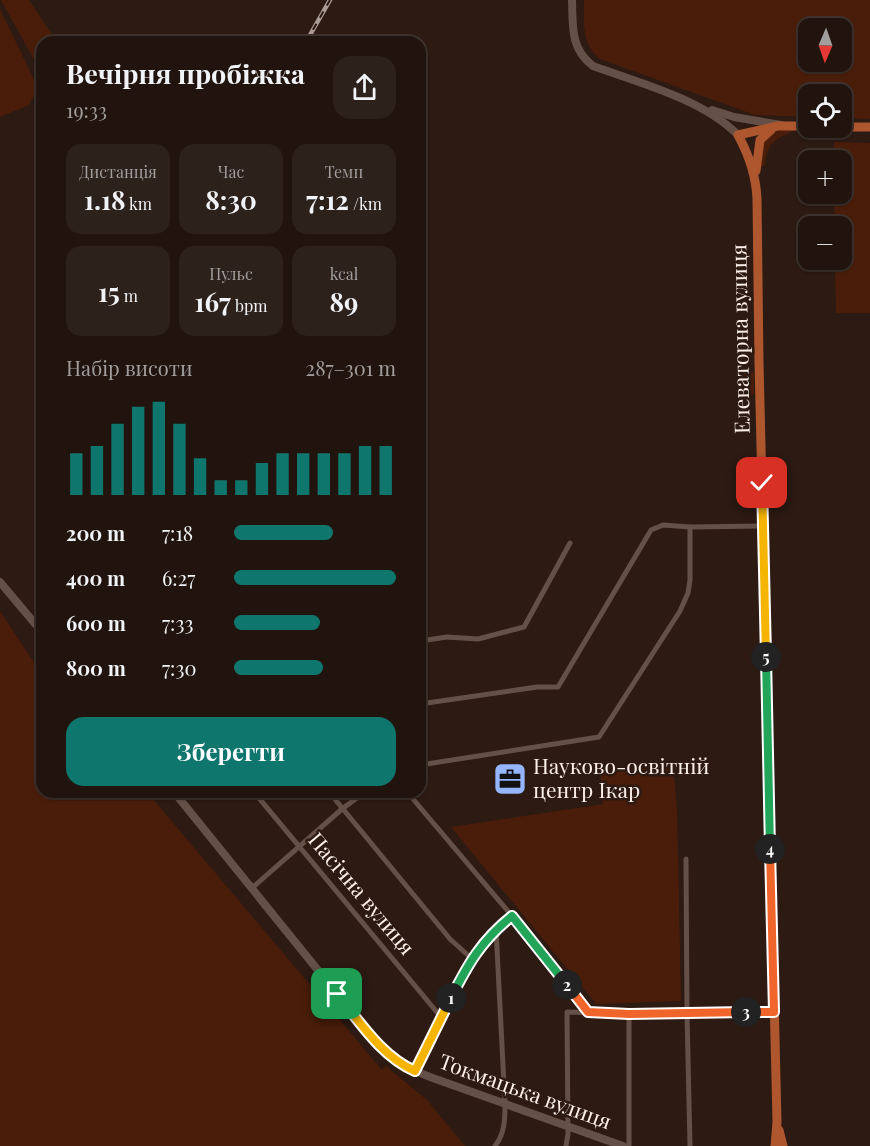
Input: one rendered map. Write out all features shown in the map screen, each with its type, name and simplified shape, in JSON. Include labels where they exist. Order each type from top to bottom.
[{"type":"main road","points":[[756,181],[760,140],[770,131],[784,125]]},
{"type":"main road","points":[[738,135],[784,125],[798,126]]},
{"type":"main road","points":[[852,127],[870,128]]},
{"type":"main road","name":"Елеваторна вулиця","points":[[738,135],[756,181],[776,1146]]},
{"type":"main road","name":"Елеваторна вулиця","points":[[777,1122],[783,1146]]},
{"type":"street","points":[[572,0],[576,46],[582,57],[593,66],[734,117],[784,125]]},
{"type":"street","points":[[700,106],[726,123],[738,135]]},
{"type":"street","points":[[426,703],[537,687],[558,687],[651,530],[663,525],[762,526]]},
{"type":"street","points":[[426,764],[599,737],[680,611],[688,593],[690,527]]},
{"type":"street","points":[[426,640],[447,637],[478,639],[524,627],[570,543]]},
{"type":"street","points":[[0,582],[36,625]]},
{"type":"street","points":[[0,587],[11,595]]},
{"type":"street","name":"Токмацька вулиця","points":[[179,798],[380,1047],[397,1062],[415,1071],[623,1146]]},
{"type":"street","name":"Пасічна вулиця","points":[[259,798],[441,1017]]},
{"type":"street","points":[[334,798],[450,939],[471,958]]},
{"type":"street","points":[[252,888],[357,798]]},
{"type":"street","points":[[412,798],[512,916],[588,1012]]},
{"type":"street","points":[[686,859],[690,1146]]},
{"type":"street","points":[[415,1071],[471,958],[496,929],[512,916]]},
{"type":"street","points":[[495,1146],[504,1127],[505,1104],[496,929]]},
{"type":"street","points":[[566,1146],[568,1127],[567,1012],[629,1014],[774,1012]]},
{"type":"street","points":[[629,1014],[629,1146]]},
{"type":"shaded area","points":[[1,0],[29,0],[53,36],[36,36],[36,63]]},
{"type":"shaded area","points":[[584,0],[870,0],[870,119],[852,118],[852,84],[798,84],[798,117],[755,115],[600,59],[589,47],[584,24]]},
{"type":"shaded area","points":[[0,9],[36,84],[36,92],[29,105],[0,117]]},
{"type":"shaded area","points":[[786,129],[795,130],[773,142],[765,165],[761,167],[764,141],[771,134]]},
{"type":"shaded area","points":[[834,142],[870,143],[870,313],[836,313],[835,270],[852,270],[852,216],[835,216],[834,204],[852,204],[852,150],[834,150]]},
{"type":"shaded area","points":[[745,370],[754,373],[754,394],[746,398],[739,394],[739,373]]},
{"type":"shaded area","points":[[0,611],[36,664],[36,798],[152,798],[382,1070],[386,1066],[427,1100],[465,1146],[0,1146]]},
{"type":"shaded area","points":[[673,763],[677,810],[681,1001],[596,1004],[451,827],[603,804],[600,771]]},
{"type":"railway","points":[[309,36],[330,0]]},
{"type":"place","name":"Науково-освітній центр Ікар","points":[[510,779]]},
{"type":"route","points":[[337,994],[380,1047],[403,1066],[415,1071],[471,958],[496,929],[512,916],[588,1012],[629,1014],[774,1012],[762,483]]}]
